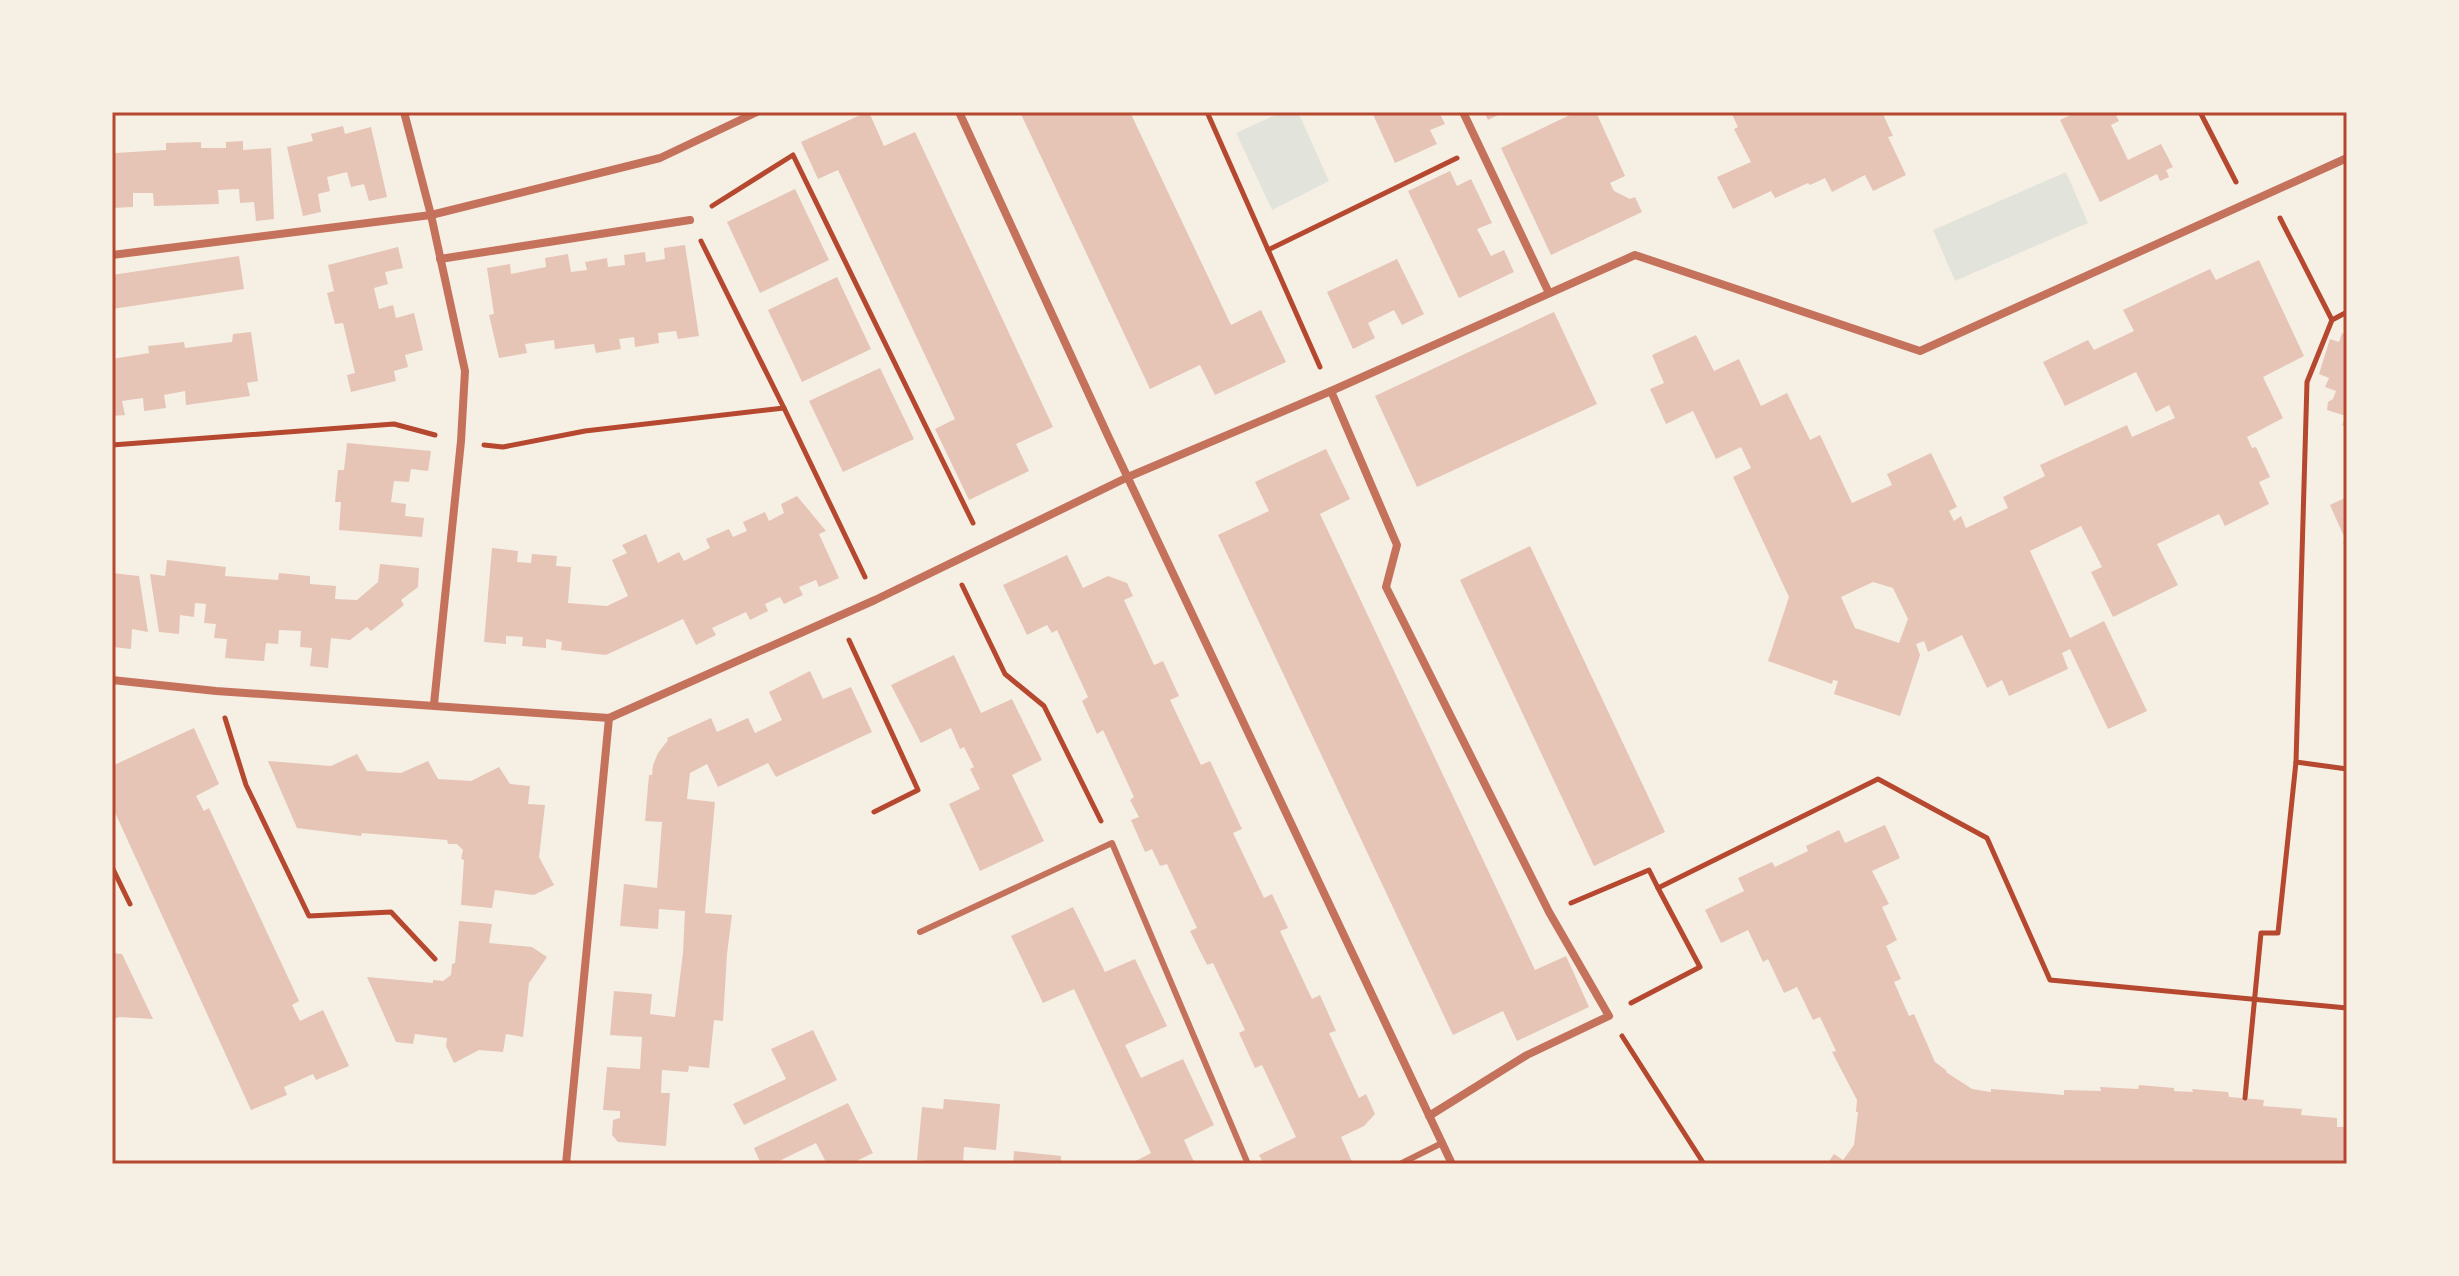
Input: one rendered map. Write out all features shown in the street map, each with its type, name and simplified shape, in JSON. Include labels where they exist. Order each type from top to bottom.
[{"type":"street","points":[[404,112],[431,215],[465,371],[461,441],[434,704]]},
{"type":"street","points":[[112,255],[431,215],[660,158],[757,112]]},
{"type":"street","points":[[959,112],[1452,1164]]},
{"type":"street","points":[[1463,112],[1549,293]]},
{"type":"street","points":[[112,680],[216,691],[609,718],[875,600],[1128,477],[1331,391],[1635,255],[1920,351],[2347,158]]},
{"type":"street","points":[[440,259],[690,220]]},
{"type":"street","points":[[1331,391],[1397,545],[1386,587],[1549,912],[1609,1016],[1527,1055],[1429,1116]]},
{"type":"street","points":[[566,1164],[609,718]]},
{"type":"lane","points":[[920,932],[1112,843],[1248,1164]]},
{"type":"lane","points":[[1400,1164],[1442,1143]]},
{"type":"path","points":[[1207,112],[1331,391]]},
{"type":"path","points":[[2200,112],[2247,202]]},
{"type":"path","points":[[1268,250],[1480,147]]},
{"type":"path","points":[[875,600],[690,220],[793,155],[985,547]]},
{"type":"path","points":[[2267,192],[2332,320]]},
{"type":"path","points":[[2245,1098],[2261,933],[2278,933],[2296,762],[2307,382],[2332,320],[2347,312]]},
{"type":"path","points":[[112,445],[394,424],[461,441],[503,447],[585,431],[784,408]]},
{"type":"path","points":[[951,563],[1005,674],[1044,706],[1112,843]]},
{"type":"path","points":[[839,616],[918,790],[874,812]]},
{"type":"path","points":[[216,691],[246,785],[309,916],[391,912],[435,959]]},
{"type":"path","points":[[2296,762],[2347,769]]},
{"type":"path","points":[[1658,888],[1878,779],[1987,838],[2050,980],[2347,1008]]},
{"type":"path","points":[[112,867],[130,904]]},
{"type":"path","points":[[1549,912],[1649,870],[1700,967],[1609,1016],[1704,1164]]},
{"type":"shaded area","points":[[1282,112],[1298,112],[1329,181],[1272,210],[1236,133]]},
{"type":"shaded area","points":[[2066,172],[2088,223],[1955,281],[1933,230]]},
{"type":"building","points":[[867,112],[884,146],[915,132],[1053,427],[1016,444],[1029,471],[969,500],[935,429],[955,419],[838,170],[818,179],[801,142]]},
{"type":"building","points":[[1020,112],[1130,112],[1231,325],[1261,310],[1286,362],[1215,395],[1200,365],[1150,389]]},
{"type":"building","points":[[1372,112],[1439,112],[1445,124],[1430,130],[1437,144],[1395,163]]},
{"type":"building","points":[[1484,112],[1504,112],[1488,120]]},
{"type":"building","points":[[1576,112],[1596,112],[1625,176],[1610,183],[1614,191],[1630,199],[1635,197],[1642,212],[1551,255],[1501,148]]},
{"type":"building","points":[[1731,112],[1882,112],[1893,136],[1888,137],[1906,175],[1873,191],[1865,175],[1832,192],[1825,178],[1775,198],[1771,191],[1733,209],[1717,177],[1751,162],[1734,129],[1738,127]]},
{"type":"building","points":[[2077,112],[2114,112],[2119,121],[2111,125],[2128,160],[2161,144],[2173,167],[2166,170],[2169,177],[2160,181],[2157,174],[2100,202],[2060,120]]},
{"type":"building","points":[[343,126],[345,134],[371,127],[387,197],[369,201],[364,184],[351,187],[347,172],[327,177],[330,191],[318,194],[321,212],[303,216],[287,147],[313,141],[311,134]]},
{"type":"building","points":[[243,141],[243,150],[271,148],[274,219],[256,221],[254,202],[240,203],[239,189],[218,190],[219,204],[154,206],[153,193],[133,193],[133,207],[112,208],[112,146],[115,146],[115,153],[166,150],[166,143],[201,142],[201,148],[226,148],[226,142]]},
{"type":"building","points":[[1450,171],[1457,186],[1471,179],[1492,223],[1477,229],[1491,256],[1504,250],[1514,272],[1459,298],[1408,191]]},
{"type":"building","points":[[795,189],[829,260],[760,293],[727,222]]},
{"type":"building","points":[[685,245],[699,336],[678,339],[676,331],[658,333],[659,343],[635,347],[634,337],[619,339],[621,349],[596,353],[594,344],[555,349],[554,340],[525,344],[527,353],[499,358],[489,315],[494,314],[487,268],[510,264],[511,274],[546,267],[545,258],[568,254],[571,272],[587,270],[585,262],[607,258],[608,267],[625,265],[624,255],[645,252],[646,262],[665,259],[664,248]]},
{"type":"building","points":[[398,247],[403,268],[385,272],[388,284],[374,288],[379,309],[393,305],[396,318],[414,313],[423,350],[405,355],[408,367],[394,371],[396,381],[351,392],[347,375],[355,373],[343,323],[335,324],[327,293],[334,291],[328,265]]},
{"type":"building","points":[[239,256],[244,289],[112,309],[112,275]]},
{"type":"building","points":[[1397,259],[1424,314],[1402,325],[1394,310],[1368,323],[1375,338],[1353,349],[1327,292]]},
{"type":"building","points":[[2259,260],[2304,356],[2263,377],[2283,418],[2247,437],[2252,448],[2256,447],[2270,477],[2259,482],[2269,504],[2225,526],[2219,514],[2157,544],[2178,585],[2113,617],[2091,572],[2102,567],[2081,526],[2030,551],[2070,638],[2104,621],[2147,711],[2108,729],[2070,649],[2062,653],[2068,669],[2009,696],[2002,680],[1987,688],[1962,635],[1928,652],[1924,641],[1916,644],[1920,655],[1900,716],[1834,694],[1838,681],[1833,680],[1832,684],[1768,661],[1789,597],[1733,477],[1751,468],[1741,447],[1716,459],[1693,411],[1666,424],[1650,389],[1664,383],[1652,355],[1696,335],[1714,371],[1739,359],[1761,406],[1787,393],[1810,440],[1820,435],[1852,503],[1892,485],[1887,474],[1931,453],[1957,507],[1949,511],[1954,521],[1961,516],[1966,528],[2008,508],[2003,497],[2045,476],[2040,465],[2127,425],[2132,437],[2175,418],[2169,405],[2156,412],[2136,372],[2065,406],[2043,362],[2088,340],[2094,350],[2134,331],[2123,310],[2210,269],[2216,280]],"holes":[[[1873,582],[1893,588],[1908,619],[1899,643],[1855,628],[1841,597]]]},
{"type":"building","points":[[837,277],[871,349],[802,382],[768,310]]},
{"type":"building","points":[[1554,312],[1597,404],[1417,487],[1375,396]]},
{"type":"building","points":[[251,332],[258,381],[247,383],[250,396],[186,405],[185,391],[164,395],[166,408],[144,411],[143,398],[122,401],[125,415],[112,416],[112,359],[149,353],[148,346],[184,342],[185,348],[232,342],[233,334]]},
{"type":"building","points":[[2342,333],[2347,335],[2347,427],[2342,425],[2346,416],[2327,410],[2328,402],[2336,391],[2325,387],[2329,378],[2319,374],[2330,339],[2339,342]]},
{"type":"building","points":[[880,368],[914,439],[843,472],[809,401]]},
{"type":"building","points":[[347,443],[431,451],[428,471],[411,469],[409,482],[394,481],[391,502],[406,504],[405,516],[424,518],[422,537],[339,530],[341,502],[335,502],[338,470],[344,470]]},
{"type":"building","points":[[1326,449],[1350,499],[1320,514],[1535,970],[1566,956],[1589,1007],[1517,1041],[1503,1011],[1453,1035],[1218,535],[1269,511],[1255,482]]},
{"type":"building","points":[[797,496],[826,531],[819,534],[839,578],[819,587],[816,580],[799,587],[803,595],[784,604],[780,597],[765,604],[768,611],[750,620],[746,612],[712,628],[716,635],[696,645],[683,619],[606,655],[561,650],[562,642],[546,639],[546,648],[522,646],[523,637],[506,636],[506,644],[484,642],[492,548],[518,551],[517,562],[531,563],[532,554],[557,556],[556,566],[571,567],[568,603],[607,606],[628,596],[612,560],[627,553],[622,545],[646,534],[658,563],[679,552],[684,561],[710,548],[706,539],[729,529],[733,537],[747,531],[743,522],[765,512],[769,521],[784,513],[781,504]]},
{"type":"building","points":[[2347,497],[2347,551],[2343,543],[2346,541],[2330,505]]},
{"type":"building","points":[[1530,546],[1665,832],[1594,866],[1460,580]]},
{"type":"building","points":[[1067,555],[1083,588],[1108,576],[1127,583],[1133,596],[1124,600],[1154,665],[1163,661],[1179,696],[1170,700],[1201,765],[1210,761],[1242,829],[1233,833],[1264,898],[1272,894],[1288,928],[1280,931],[1312,999],[1320,995],[1336,1031],[1329,1033],[1359,1098],[1366,1094],[1375,1114],[1364,1126],[1341,1137],[1353,1164],[1264,1164],[1259,1155],[1296,1137],[1262,1065],[1255,1068],[1239,1033],[1245,1030],[1213,963],[1207,965],[1190,931],[1197,928],[1167,864],[1160,866],[1152,849],[1145,852],[1131,820],[1139,817],[1130,800],[1134,797],[1103,730],[1097,734],[1082,701],[1088,697],[1057,630],[1052,633],[1047,625],[1027,635],[1003,585]]},
{"type":"building","points":[[167,560],[226,567],[225,576],[278,580],[279,573],[310,576],[310,584],[336,586],[335,599],[357,600],[378,582],[380,564],[419,568],[418,587],[401,600],[404,605],[371,631],[367,627],[350,640],[331,638],[328,668],[310,666],[312,648],[300,647],[301,631],[279,630],[278,644],[266,643],[264,661],[225,658],[227,639],[214,638],[216,624],[204,623],[206,604],[195,603],[194,617],[180,615],[179,634],[159,632],[150,574],[165,576]]},
{"type":"building","points":[[112,573],[139,576],[148,632],[132,629],[131,649],[113,647]]},
{"type":"building","points":[[954,655],[981,713],[1012,699],[1042,760],[1012,775],[1044,841],[980,871],[949,804],[980,789],[970,769],[974,767],[964,747],[960,749],[951,728],[921,743],[891,685]]},
{"type":"building","points":[[810,671],[823,699],[851,687],[872,732],[776,777],[768,763],[718,787],[707,764],[690,773],[687,799],[715,802],[705,913],[732,915],[723,1021],[714,1020],[709,1068],[689,1066],[688,1072],[662,1070],[661,1093],[670,1093],[666,1146],[618,1142],[612,1135],[613,1120],[620,1118],[620,1111],[603,1110],[607,1067],[640,1069],[642,1037],[610,1035],[614,991],[652,994],[650,1014],[675,1017],[683,953],[685,911],[659,909],[658,929],[620,926],[624,884],[657,888],[662,822],[645,821],[649,775],[652,775],[653,765],[667,738],[711,718],[717,732],[748,718],[755,733],[782,720],[769,692]]},
{"type":"building","points":[[194,728],[219,784],[196,796],[204,811],[209,808],[299,1001],[292,1005],[300,1021],[323,1010],[349,1066],[316,1080],[313,1074],[284,1087],[287,1095],[251,1110],[112,806],[112,766]]},
{"type":"building","points":[[357,754],[367,771],[401,773],[428,761],[438,779],[471,781],[499,767],[510,784],[530,786],[528,804],[545,805],[539,857],[554,885],[534,895],[495,890],[492,908],[461,905],[464,860],[461,859],[463,850],[457,844],[448,844],[447,840],[362,833],[361,836],[297,828],[268,761],[331,766]]},
{"type":"building","points":[[1885,825],[1900,858],[1872,871],[1889,904],[1882,907],[1897,940],[1886,946],[1901,979],[1894,982],[1909,1016],[1914,1014],[1935,1062],[1946,1072],[1972,1089],[1991,1092],[1991,1089],[2064,1095],[2064,1090],[2101,1091],[2100,1087],[2138,1089],[2139,1085],[2174,1088],[2174,1091],[2228,1092],[2229,1097],[2264,1100],[2263,1106],[2302,1109],[2301,1115],[2337,1118],[2337,1127],[2347,1127],[2347,1164],[1827,1164],[1834,1154],[1843,1160],[1854,1145],[1858,1112],[1857,1100],[1832,1052],[1836,1051],[1820,1017],[1813,1020],[1797,987],[1784,993],[1768,959],[1763,962],[1748,930],[1721,943],[1705,910],[1744,891],[1738,878],[1772,862],[1775,867],[1808,851],[1806,846],[1839,830],[1845,843]]},
{"type":"building","points":[[1073,907],[1105,972],[1135,959],[1167,1026],[1125,1045],[1141,1078],[1183,1059],[1214,1125],[1184,1140],[1195,1164],[1130,1164],[1151,1153],[1074,989],[1043,1003],[1011,936]]},
{"type":"building","points":[[459,921],[492,924],[489,943],[532,947],[547,957],[529,983],[523,1037],[506,1034],[503,1052],[479,1050],[454,1063],[446,1046],[447,1038],[415,1034],[413,1044],[396,1042],[367,977],[433,983],[433,980],[443,981],[451,975],[452,964],[455,963]]},
{"type":"building","points":[[112,953],[122,954],[153,1019],[119,1017],[112,1020]]},
{"type":"building","points":[[813,1030],[837,1080],[744,1125],[733,1104],[786,1079],[771,1049]]},
{"type":"building","points":[[944,1099],[1000,1104],[996,1150],[964,1147],[963,1164],[917,1160],[922,1107],[943,1109]]},
{"type":"building","points":[[848,1103],[873,1153],[850,1164],[827,1164],[816,1143],[773,1164],[761,1164],[754,1148]]},
{"type":"building","points":[[1014,1151],[1061,1156],[1061,1164],[1013,1164]]}]
